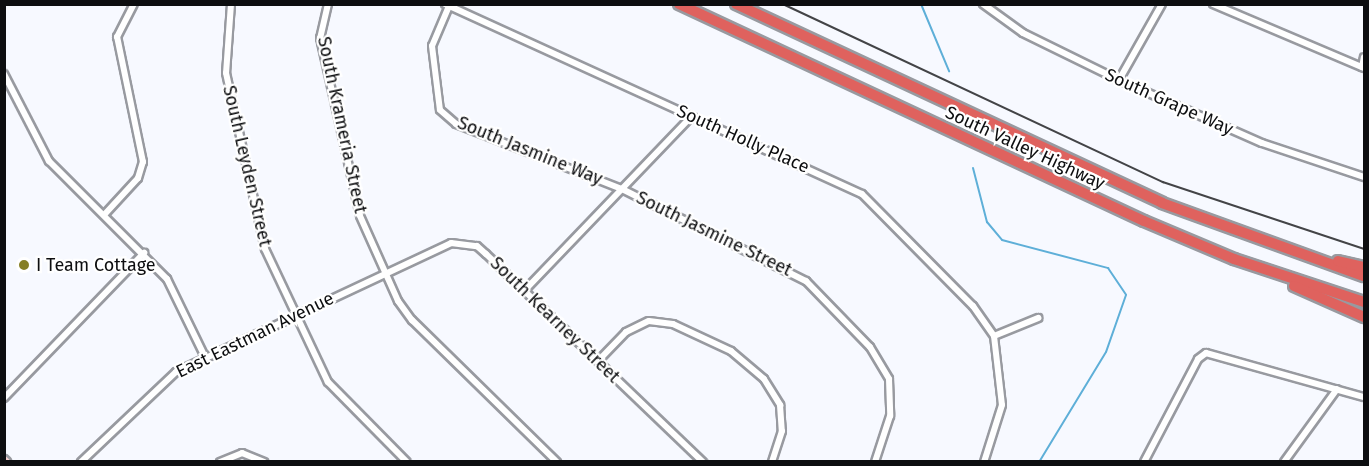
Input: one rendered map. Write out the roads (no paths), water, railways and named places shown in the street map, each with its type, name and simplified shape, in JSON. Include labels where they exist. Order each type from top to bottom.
[{"type":"highway","name":"South Valley Highway","points":[[679,4],[1068,188],[1234,259],[1365,302]]},
{"type":"highway","name":"South Valley Highway","points":[[736,4],[1088,170],[1273,246],[1365,276]]},
{"type":"highway","points":[[1273,246],[1365,267]]},
{"type":"highway","points":[[1234,259],[1365,316]]},
{"type":"street","points":[[104,215],[138,178],[143,162],[117,37],[134,4]]},
{"type":"street","name":"South Leyden Street","points":[[231,4],[226,73],[239,142],[265,249],[328,382],[407,462]]},
{"type":"street","name":"South Krameria Street","points":[[328,4],[320,38],[360,216],[386,271],[412,320],[557,462]]},
{"type":"street","name":"South Grape Way","points":[[983,4],[1023,33],[1119,80],[1262,143],[1365,177]]},
{"type":"street","points":[[1119,80],[1162,4]]},
{"type":"street","points":[[1213,4],[1363,67],[1365,57]]},
{"type":"street","name":"South Holly Place","points":[[447,5],[862,194],[973,306],[994,336],[1002,405],[984,462]]},
{"type":"street","name":"South Jasmine Way","points":[[447,5],[432,46],[440,110],[456,124],[622,189]]},
{"type":"street","points":[[4,74],[49,161],[144,253],[173,289],[205,357]]},
{"type":"street","points":[[525,290],[691,117]]},
{"type":"street","name":"South Jasmine Street","points":[[622,189],[792,271],[870,347],[881,361],[891,398],[875,462]]},
{"type":"street","name":"South Kearney Street","points":[[386,271],[440,246],[465,243],[477,246],[703,462]]},
{"type":"street","points":[[4,398],[144,253]]},
{"type":"street","name":"East Eastman Avenue","points":[[81,462],[152,389],[205,357],[386,271]]},
{"type":"street","points":[[994,336],[1038,318]]},
{"type":"street","points":[[598,361],[626,332],[649,321],[673,324],[731,351],[764,379],[780,405],[782,431],[772,462]]},
{"type":"street","points":[[1144,462],[1201,355],[1216,354],[1365,397]]},
{"type":"street","points":[[1284,462],[1337,389]]},
{"type":"street","points":[[220,462],[242,453],[264,462]]},
{"type":"waterway","points":[[921,4],[949,71]]},
{"type":"waterway","points":[[973,168],[987,222],[1002,240],[1108,268],[1126,295],[1106,352],[1039,462]]},
{"type":"tram line","points":[[783,4],[1163,182],[1364,249]]},
{"type":"place","name":"I Team Cottage","points":[[24,265]]}]
